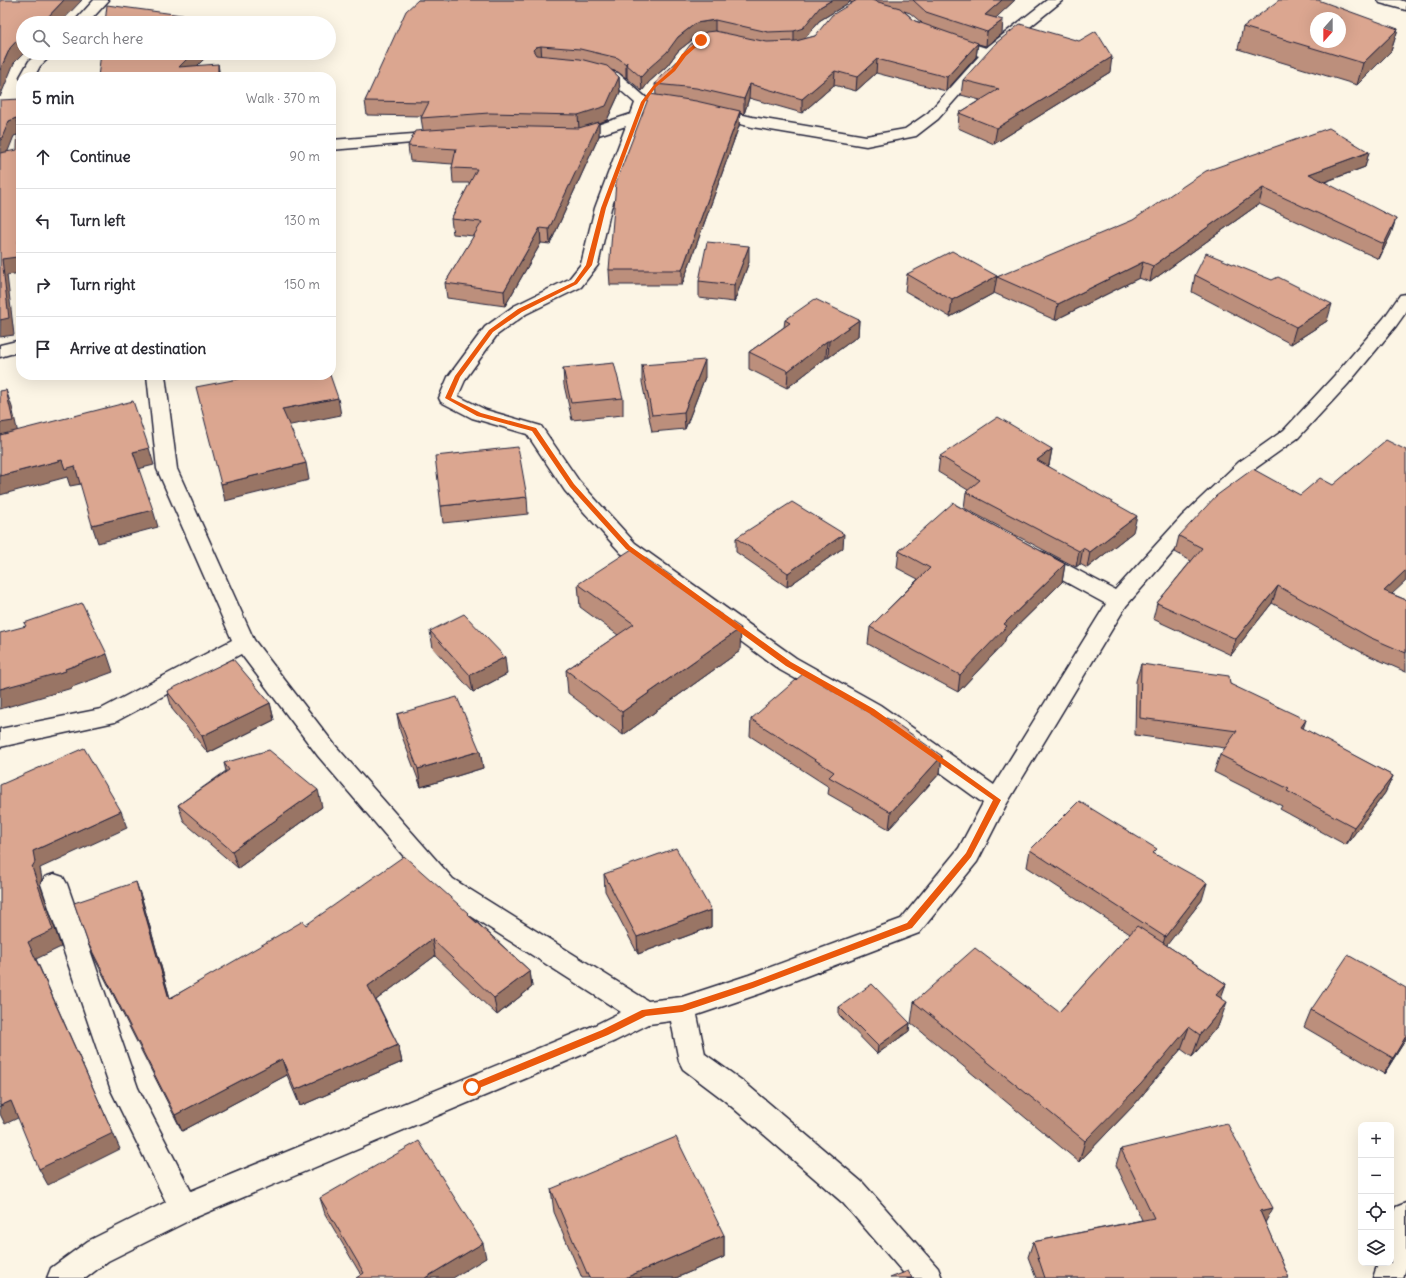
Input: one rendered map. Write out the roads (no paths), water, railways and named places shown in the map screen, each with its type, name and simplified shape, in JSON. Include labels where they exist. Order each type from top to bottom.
[{"type":"street","points":[[87,16],[102,0]]},
{"type":"street","points":[[696,109],[752,122],[866,141],[910,133],[933,116],[988,54],[1056,0]]},
{"type":"street","points":[[1385,0],[1406,6]]},
{"type":"street","points":[[939,37],[988,54]]},
{"type":"street","points":[[30,72],[34,64],[39,60]]},
{"type":"street","points":[[573,68],[613,76],[647,104]]},
{"type":"street","points":[[559,136],[580,136],[647,104]]},
{"type":"street","points":[[647,104],[603,208],[589,265],[575,283],[520,310],[491,331],[458,376],[448,398],[479,414],[534,430],[572,486],[628,548],[788,664],[872,711],[997,800]]},
{"type":"street","points":[[336,145],[452,136]]},
{"type":"street","points":[[65,1277],[98,1251],[184,1208],[605,1033],[645,1012],[682,1008],[753,985],[910,926],[968,855],[997,800],[1118,600],[1189,521],[1246,466],[1291,434],[1346,374],[1390,322],[1406,299]]},
{"type":"street","points":[[0,351],[16,346]]},
{"type":"street","points":[[157,380],[167,469],[244,643],[326,750],[444,886],[645,1012]]},
{"type":"street","points":[[1022,549],[1118,600]]},
{"type":"street","points":[[0,738],[107,716],[244,643]]},
{"type":"street","points":[[54,884],[125,1090],[184,1208]]},
{"type":"street","points":[[682,1008],[693,1061],[734,1091],[853,1193],[927,1278]]},
{"type":"street","points":[[1388,1278],[1406,1217]]}]
